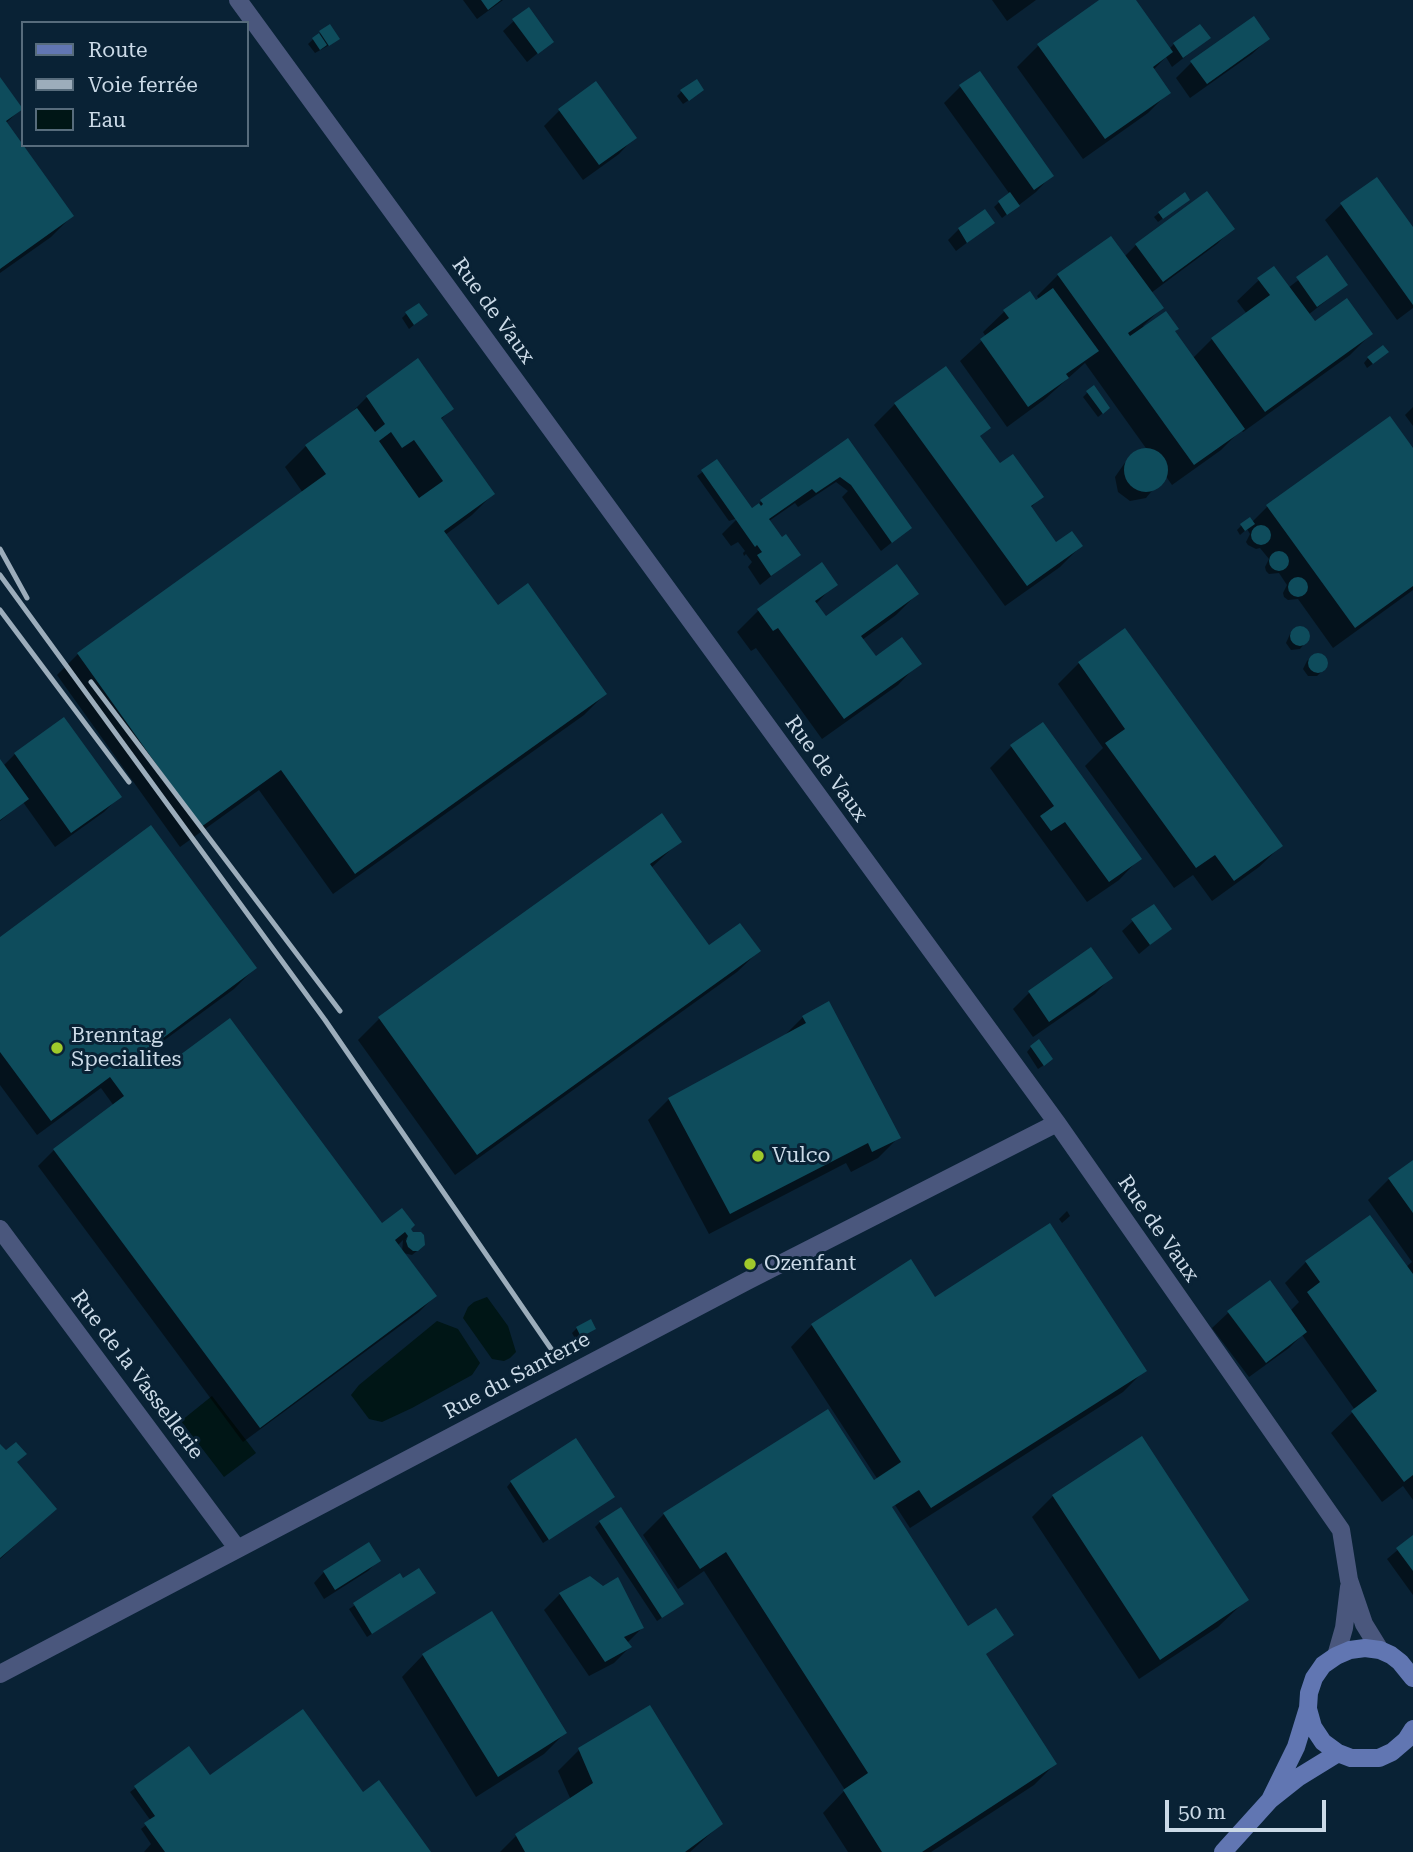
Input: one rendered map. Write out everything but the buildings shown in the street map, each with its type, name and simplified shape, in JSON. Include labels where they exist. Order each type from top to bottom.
[{"type":"main road","points":[[1270,1800],[1296,1747],[1308,1708],[1309,1693],[1314,1678],[1323,1665],[1350,1650],[1380,1650],[1407,1662],[1413,1678]]},
{"type":"main road","points":[[1308,1708],[1313,1727],[1323,1742],[1338,1753],[1351,1758],[1379,1758],[1392,1752],[1406,1740],[1413,1729]]},
{"type":"main road","points":[[1214,1852],[1228,1847],[1270,1800],[1299,1777],[1338,1753]]},
{"type":"street","name":"Rue de Vaux","points":[[238,0],[1057,1124],[1341,1530],[1349,1580],[1364,1624],[1380,1650]]},
{"type":"street","name":"Rue du Santerre","points":[[0,1674],[735,1287],[1057,1124]]},
{"type":"street","name":"Rue de la Vassellerie","points":[[0,1229],[237,1548]]},
{"type":"street","name":"Rue de Vaux","points":[[1336,1656],[1344,1628],[1349,1580]]},
{"type":"water","points":[[487,1297],[508,1326],[516,1352],[504,1361],[492,1359],[463,1318],[468,1307]]},
{"type":"water","points":[[437,1321],[458,1329],[480,1363],[472,1375],[382,1422],[369,1419],[351,1395],[359,1385]]},
{"type":"water","points":[[212,1396],[256,1453],[224,1477],[181,1421]]},
{"type":"railway","points":[[0,549],[27,598]]},
{"type":"railway","points":[[0,575],[325,1020],[556,1356]]},
{"type":"railway","points":[[0,610],[129,782]]},
{"type":"railway","points":[[91,682],[340,1011]]},
{"type":"place","name":"Brenntag Specialites","points":[[57,1048]]},
{"type":"place","name":"Vulco","points":[[758,1156]]},
{"type":"place","name":"Ozenfant","points":[[750,1264]]}]
